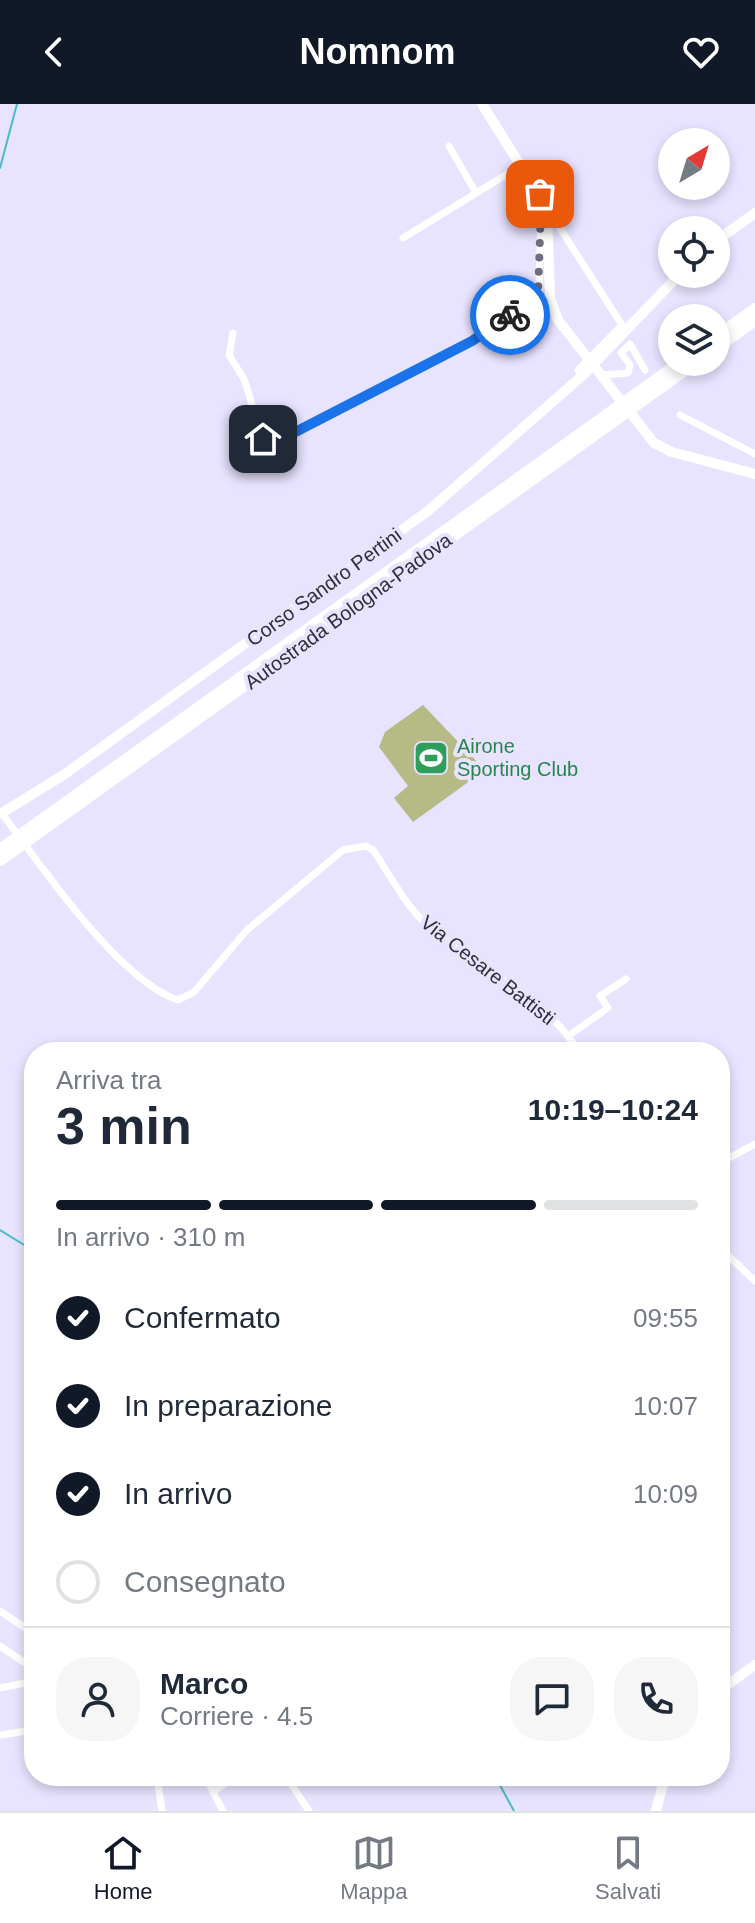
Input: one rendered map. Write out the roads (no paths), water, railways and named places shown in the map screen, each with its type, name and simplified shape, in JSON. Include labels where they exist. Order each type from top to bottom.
[{"type":"highway","points":[[730,327],[755,309]]},
{"type":"highway","points":[[730,338],[755,320]]},
{"type":"highway","name":"Autostrada Bologna-Padova","points":[[0,850],[661,376]]},
{"type":"highway","name":"Autostrada Bologna-Padova","points":[[0,860],[676,376]]},
{"type":"street","points":[[482,104],[624,328],[578,370]]},
{"type":"street","points":[[449,146],[476,193]]},
{"type":"street","points":[[403,238],[522,165]]},
{"type":"street","points":[[233,333],[229,355],[244,379],[263,439],[274,443],[472,341],[534,300],[539,291],[541,207],[546,205]]},
{"type":"street","points":[[546,205],[553,310],[564,329],[588,356],[641,429],[663,449],[755,474]]},
{"type":"street","points":[[730,231],[755,213]]},
{"type":"street","name":"Corso Sandro Pertini","points":[[4,818],[428,511],[531,424],[665,288]]},
{"type":"street","points":[[601,374],[628,373],[630,365],[621,351],[631,344],[645,370]]},
{"type":"street","points":[[680,415],[755,454]]},
{"type":"street","name":"Via Cesare Battisti","points":[[4,818],[36,860],[134,972],[178,1000],[194,992],[254,924],[343,850],[366,846],[373,850],[427,925],[532,999],[572,1042]]},
{"type":"street","points":[[568,1036],[608,1008],[600,996],[626,979]]},
{"type":"street","points":[[730,1158],[755,1144]]},
{"type":"street","points":[[730,1257],[755,1281]]},
{"type":"street","points":[[0,1611],[24,1627]]},
{"type":"street","points":[[0,1646],[24,1662]]},
{"type":"street","points":[[730,1683],[755,1665]]},
{"type":"street","points":[[0,1688],[24,1683]]},
{"type":"street","points":[[0,1735],[24,1731]]},
{"type":"street","points":[[158,1786],[162,1811]]},
{"type":"street","points":[[211,1786],[223,1811]]},
{"type":"street","points":[[214,1791],[221,1786]]},
{"type":"street","points":[[293,1786],[309,1811]]},
{"type":"street","points":[[656,1811],[662,1786]]},
{"type":"waterway","points":[[0,168],[17,104]]},
{"type":"waterway","points":[[0,1230],[24,1245]]},
{"type":"waterway","points":[[500,1786],[514,1811]]},
{"type":"place","name":"Airone Sporting Club","points":[[431,758]]}]
